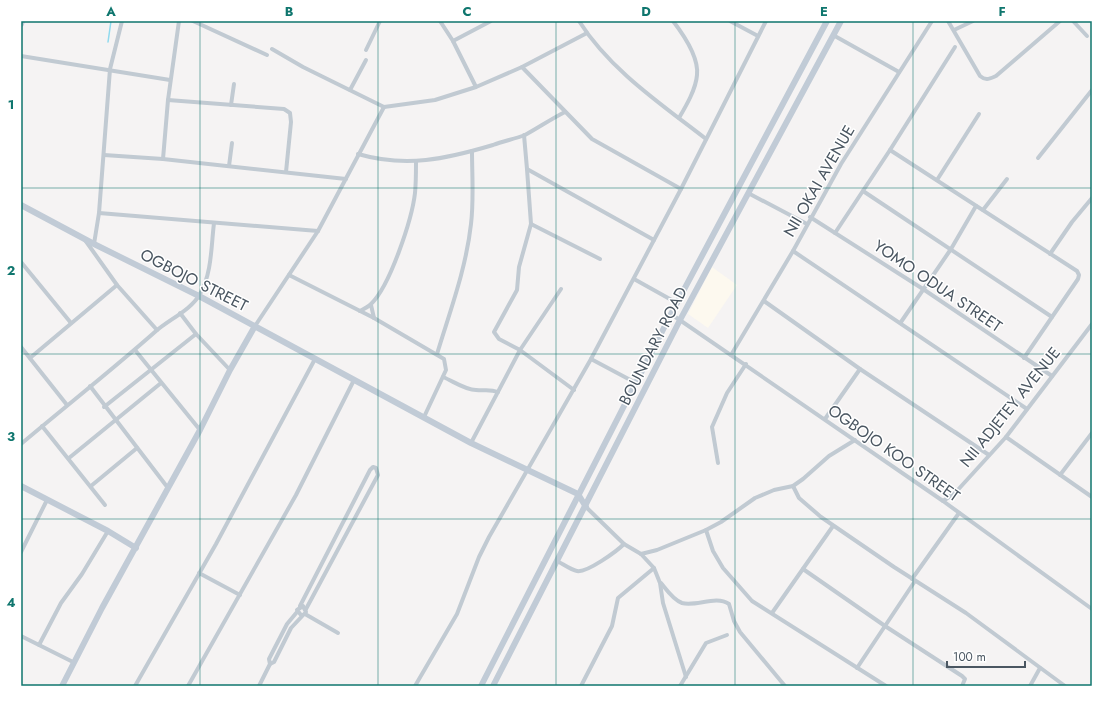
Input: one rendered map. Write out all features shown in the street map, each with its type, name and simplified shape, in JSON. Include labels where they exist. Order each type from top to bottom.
[{"type":"main road","name":"BOUNDARY ROAD","points":[[481,686],[671,314],[827,21]]},
{"type":"main road","name":"BOUNDARY ROAD","points":[[493,686],[586,507],[680,320],[841,21]]},
{"type":"main road","name":"OGBOJO STREET","points":[[21,205],[94,244],[199,296],[471,443],[578,494]]},
{"type":"main road","points":[[62,686],[73,662],[255,326]]},
{"type":"main road","points":[[21,486],[108,531],[136,548]]},
{"type":"main road","points":[[578,494],[586,507]]},
{"type":"street","points":[[94,244],[99,213],[110,69],[122,21]]},
{"type":"street","points":[[164,159],[170,80],[179,21]]},
{"type":"street","points":[[193,21],[267,55]]},
{"type":"street","points":[[366,50],[380,21]]},
{"type":"street","points":[[440,21],[453,41],[476,87]]},
{"type":"street","points":[[453,41],[491,21]]},
{"type":"street","points":[[579,21],[587,33],[645,94],[706,139]]},
{"type":"street","points":[[673,21],[693,55],[697,72],[693,90],[679,118]]},
{"type":"street","points":[[730,21],[758,36]]},
{"type":"street","points":[[415,686],[457,614],[479,557],[574,390],[634,279],[766,21]]},
{"type":"street","name":"NII OKAI AVENUE","points":[[731,355],[793,251],[810,217],[840,164],[932,21]]},
{"type":"street","points":[[948,21],[980,76],[984,79],[989,79],[996,76],[1060,21]]},
{"type":"street","points":[[954,30],[972,21]]},
{"type":"street","points":[[1073,21],[1088,36]]},
{"type":"street","points":[[272,49],[303,67],[384,107],[435,100],[476,87],[522,67],[587,33]]},
{"type":"street","points":[[833,36],[899,72]]},
{"type":"street","points":[[835,233],[890,150],[954,47]]},
{"type":"street","points":[[21,56],[110,69],[170,80]]},
{"type":"street","points":[[350,90],[366,60]]},
{"type":"street","points":[[522,67],[592,139],[681,189]]},
{"type":"street","points":[[230,105],[234,84]]},
{"type":"street","points":[[1038,158],[1092,90]]},
{"type":"street","points":[[168,100],[284,109],[290,113],[291,122],[286,172]]},
{"type":"street","points":[[255,326],[318,231],[384,107]]},
{"type":"street","points":[[358,154],[374,158],[416,162],[472,151],[524,135],[565,112]]},
{"type":"street","points":[[937,180],[978,114]]},
{"type":"street","points":[[524,135],[531,224],[519,267],[516,290],[494,332],[501,341],[520,350],[574,390]]},
{"type":"street","points":[[229,166],[232,143]]},
{"type":"street","points":[[890,150],[1077,271],[1079,275],[1078,279],[1024,358]]},
{"type":"street","points":[[437,354],[458,286],[468,246],[473,199],[472,151]]},
{"type":"street","points":[[104,155],[164,159],[346,179]]},
{"type":"street","points":[[360,311],[370,305],[377,297],[392,266],[410,218],[415,194],[416,162]]},
{"type":"street","points":[[527,169],[654,240]]},
{"type":"street","points":[[983,210],[1007,179]]},
{"type":"street","points":[[863,191],[951,248],[1052,317]]},
{"type":"street","points":[[748,193],[807,224]]},
{"type":"street","points":[[1050,254],[1072,222],[1092,198]]},
{"type":"street","points":[[901,322],[951,248],[976,206]]},
{"type":"street","points":[[99,213],[318,231]]},
{"type":"street","name":"YOMO ODUA STREET","points":[[810,217],[923,289],[1052,376]]},
{"type":"street","points":[[21,444],[199,296],[208,279],[214,223]]},
{"type":"street","points":[[531,224],[600,259]]},
{"type":"street","points":[[84,238],[116,285],[157,330]]},
{"type":"street","points":[[793,251],[901,322],[1027,409]]},
{"type":"street","points":[[21,262],[71,323]]},
{"type":"street","points":[[289,275],[374,318],[444,359],[446,364],[443,376],[424,417]]},
{"type":"street","points":[[634,279],[677,303]]},
{"type":"street","points":[[30,358],[116,285]]},
{"type":"street","points":[[471,443],[520,350],[561,289]]},
{"type":"street","points":[[764,300],[860,369],[989,455]]},
{"type":"street","points":[[370,305],[374,318]]},
{"type":"street","points":[[180,313],[196,334],[230,370]]},
{"type":"street","name":"OGBOJO KOO STREET","points":[[671,314],[746,364],[943,501],[1092,609]]},
{"type":"street","name":"NII ADJETEY AVENUE","points":[[943,501],[955,493],[1006,437],[1092,324]]},
{"type":"street","points":[[104,406],[151,371],[196,334]]},
{"type":"street","points":[[21,347],[67,405]]},
{"type":"street","points":[[135,350],[200,430]]},
{"type":"street","points":[[135,686],[266,452],[315,359]]},
{"type":"street","points":[[591,359],[636,383]]},
{"type":"street","points":[[718,463],[712,427],[727,393],[746,364]]},
{"type":"street","points":[[825,419],[860,369]]},
{"type":"street","points":[[443,376],[469,389],[489,389],[498,392]]},
{"type":"street","points":[[188,686],[296,495],[354,380]]},
{"type":"street","points":[[70,458],[162,383]]},
{"type":"street","points":[[90,386],[168,488]]},
{"type":"street","points":[[42,426],[70,458],[106,505]]},
{"type":"street","points":[[1060,475],[1092,433]]},
{"type":"street","points":[[1006,437],[1092,497]]},
{"type":"street","points":[[641,554],[657,550],[706,530],[721,522],[756,498],[774,490],[793,486],[829,456],[855,440]]},
{"type":"street","points":[[91,486],[137,448]]},
{"type":"street","points":[[259,686],[270,664],[274,662],[291,628],[304,613],[378,475],[378,471],[373,467],[370,470],[297,612],[287,624],[269,659],[270,664]]},
{"type":"street","points":[[793,486],[804,503],[833,526],[966,613],[1065,686]]},
{"type":"street","points":[[21,552],[48,500]]},
{"type":"street","points":[[586,507],[624,544],[641,554],[654,568],[660,583],[663,603],[686,677]]},
{"type":"street","points":[[857,668],[959,513]]},
{"type":"street","points":[[772,613],[833,526]]},
{"type":"street","points":[[706,530],[714,550],[730,577],[752,601],[886,686]]},
{"type":"street","points":[[40,645],[61,603],[82,574],[108,531]]},
{"type":"street","points":[[557,561],[577,571],[583,570],[615,552],[624,544]]},
{"type":"street","points":[[581,686],[612,626],[618,598],[654,568]]},
{"type":"street","points":[[803,569],[885,626],[962,676],[965,679],[962,686]]},
{"type":"street","points":[[199,573],[240,595]]},
{"type":"street","points":[[660,583],[681,603],[696,604],[723,601],[729,604],[732,617],[740,632],[786,686]]},
{"type":"street","points":[[300,606],[304,613]]},
{"type":"street","points":[[297,612],[304,613],[338,633]]},
{"type":"street","points":[[680,686],[706,643],[726,635]]},
{"type":"street","points":[[21,636],[73,662]]},
{"type":"street","points":[[1030,686],[1040,668]]},
{"type":"shaded area","points":[[712,267],[737,285],[708,328],[688,314]]},
{"type":"waterway","points":[[108,42],[111,21]]}]
